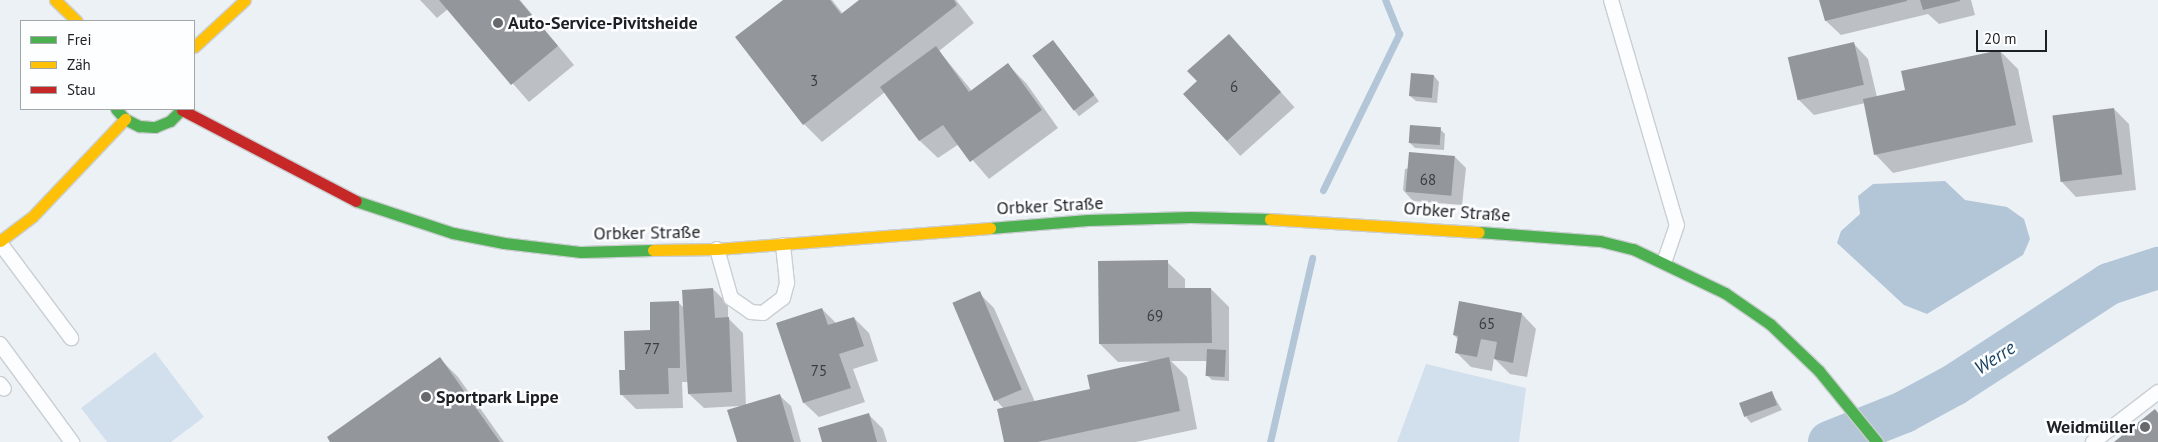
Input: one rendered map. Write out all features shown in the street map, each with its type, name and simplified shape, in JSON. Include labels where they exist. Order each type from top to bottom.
[{"type":"street","points":[[56,0],[76,20]]},
{"type":"street","points":[[195,46],[245,0]]},
{"type":"street","points":[[117,110],[125,119],[139,126],[155,127],[170,121],[181,110]]},
{"type":"street","name":"Orbker Straße","points":[[184,110],[346,198],[453,233],[504,243],[581,252],[717,249],[783,245],[1088,220],[1290,218],[1600,241],[1634,249],[1664,262],[1725,293],[1770,324],[1820,370],[1877,442]]},
{"type":"street","points":[[0,242],[33,216],[125,119]]},
{"type":"lane","points":[[1610,0],[1681,221],[1664,262]]},
{"type":"lane","points":[[0,242],[71,338]]},
{"type":"lane","points":[[717,249],[731,298],[751,312],[763,313],[783,298],[787,283],[783,245]]},
{"type":"lane","points":[[0,344],[72,442]]},
{"type":"lane","points":[[2093,442],[2158,392]]},
{"type":"shaded area","points":[[1945,181],[1965,200],[2007,207],[2024,219],[2030,239],[2023,255],[1927,314],[1904,305],[1837,243],[1841,231],[1860,214],[1858,196],[1873,184]]},
{"type":"shaded area","points":[[155,352],[204,417],[171,442],[107,442],[81,408]]},
{"type":"shaded area","points":[[1426,364],[1526,388],[1519,442],[1397,442]]},
{"type":"building","name":"Auto-Service-Pivitsheide","points":[[439,0],[519,0],[558,46],[511,85]]},
{"type":"building","points":[[783,0],[830,0],[841,14],[859,0],[954,0],[957,5],[803,125],[735,37]]},
{"type":"building","points":[[1819,0],[1907,0],[1907,1],[1825,21]]},
{"type":"building","points":[[1920,0],[1960,0],[1960,1],[1923,10]]},
{"type":"building","points":[[1229,34],[1281,92],[1227,141],[1183,94],[1197,81],[1187,71]]},
{"type":"building","points":[[1053,40],[1095,95],[1074,111],[1032,56]]},
{"type":"building","points":[[1854,42],[1864,85],[1798,100],[1788,57]]},
{"type":"building","points":[[936,46],[969,92],[1008,63],[1042,110],[970,162],[943,125],[919,141],[880,87]]},
{"type":"building","points":[[2000,50],[2016,125],[1874,155],[1863,99],[1905,90],[1901,71]]},
{"type":"building","points":[[1411,73],[1434,75],[1432,98],[1409,96]]},
{"type":"building","points":[[2114,108],[2122,175],[2061,182],[2052,116]]},
{"type":"building","points":[[1410,125],[1441,127],[1440,145],[1409,143]]},
{"type":"building","points":[[1409,152],[1455,156],[1451,196],[1406,192]]},
{"type":"building","points":[[1168,260],[1168,288],[1211,288],[1212,343],[1099,344],[1098,261]]},
{"type":"building","points":[[713,288],[715,318],[729,317],[732,392],[688,394],[682,290]]},
{"type":"building","points":[[980,291],[1022,389],[994,401],[952,303]]},
{"type":"building","points":[[679,301],[680,368],[668,368],[669,394],[620,395],[619,370],[625,370],[624,331],[650,330],[650,302]]},
{"type":"building","points":[[1459,301],[1522,313],[1513,363],[1494,359],[1497,342],[1481,339],[1477,357],[1455,353],[1458,336],[1453,335]]},
{"type":"building","points":[[822,308],[828,325],[854,317],[864,346],[839,354],[851,388],[803,403],[776,323]]},
{"type":"building","points":[[1207,349],[1226,350],[1225,377],[1206,376]]},
{"type":"building","name":"Sportpark Lippe","points":[[440,357],[500,442],[330,442],[327,437]]},
{"type":"building","points":[[1169,357],[1180,411],[1037,442],[1004,442],[997,409],[1090,389],[1087,375]]},
{"type":"building","points":[[1772,391],[1777,405],[1744,417],[1739,403]]},
{"type":"building","points":[[780,394],[794,442],[737,442],[727,410]]},
{"type":"building","name":"Weidmüller","points":[[2155,409],[2158,413],[2158,442],[2114,442]]},
{"type":"building","points":[[869,413],[877,442],[822,442],[818,428]]},
{"type":"waterway","points":[[1323,190],[1399,34],[1385,0]]},
{"type":"waterway","points":[[1270,442],[1312,258]]},
{"type":"waterway","name":"Werre","points":[[1829,442],[1904,412],[1954,385],[2109,284],[2158,268]]},
{"type":"traffic: fast","points":[[117,110],[125,119],[139,126],[155,127],[170,121],[181,110]]},
{"type":"traffic: fast","points":[[356,201],[453,233],[504,243],[581,252],[653,250]]},
{"type":"traffic: fast","points":[[990,228],[1088,220],[1190,217],[1270,219]]},
{"type":"traffic: fast","points":[[1479,232],[1600,241],[1633,249],[1725,293],[1770,324],[1819,371],[1877,442]]},
{"type":"traffic: slow","points":[[55,0],[76,20]]},
{"type":"traffic: slow","points":[[195,46],[245,0]]},
{"type":"traffic: slow","points":[[0,241],[33,216],[125,119]]},
{"type":"traffic: slow","points":[[1270,219],[1479,232]]},
{"type":"traffic: slow","points":[[653,250],[717,249],[990,228]]},
{"type":"traffic: jam","points":[[182,110],[356,201]]},
{"type":"place","name":"Auto-Service-Pivitsheide","points":[[498,23]]},
{"type":"place","name":"Sportpark Lippe","points":[[426,397]]},
{"type":"place","name":"Weidmüller","points":[[2145,427]]}]
